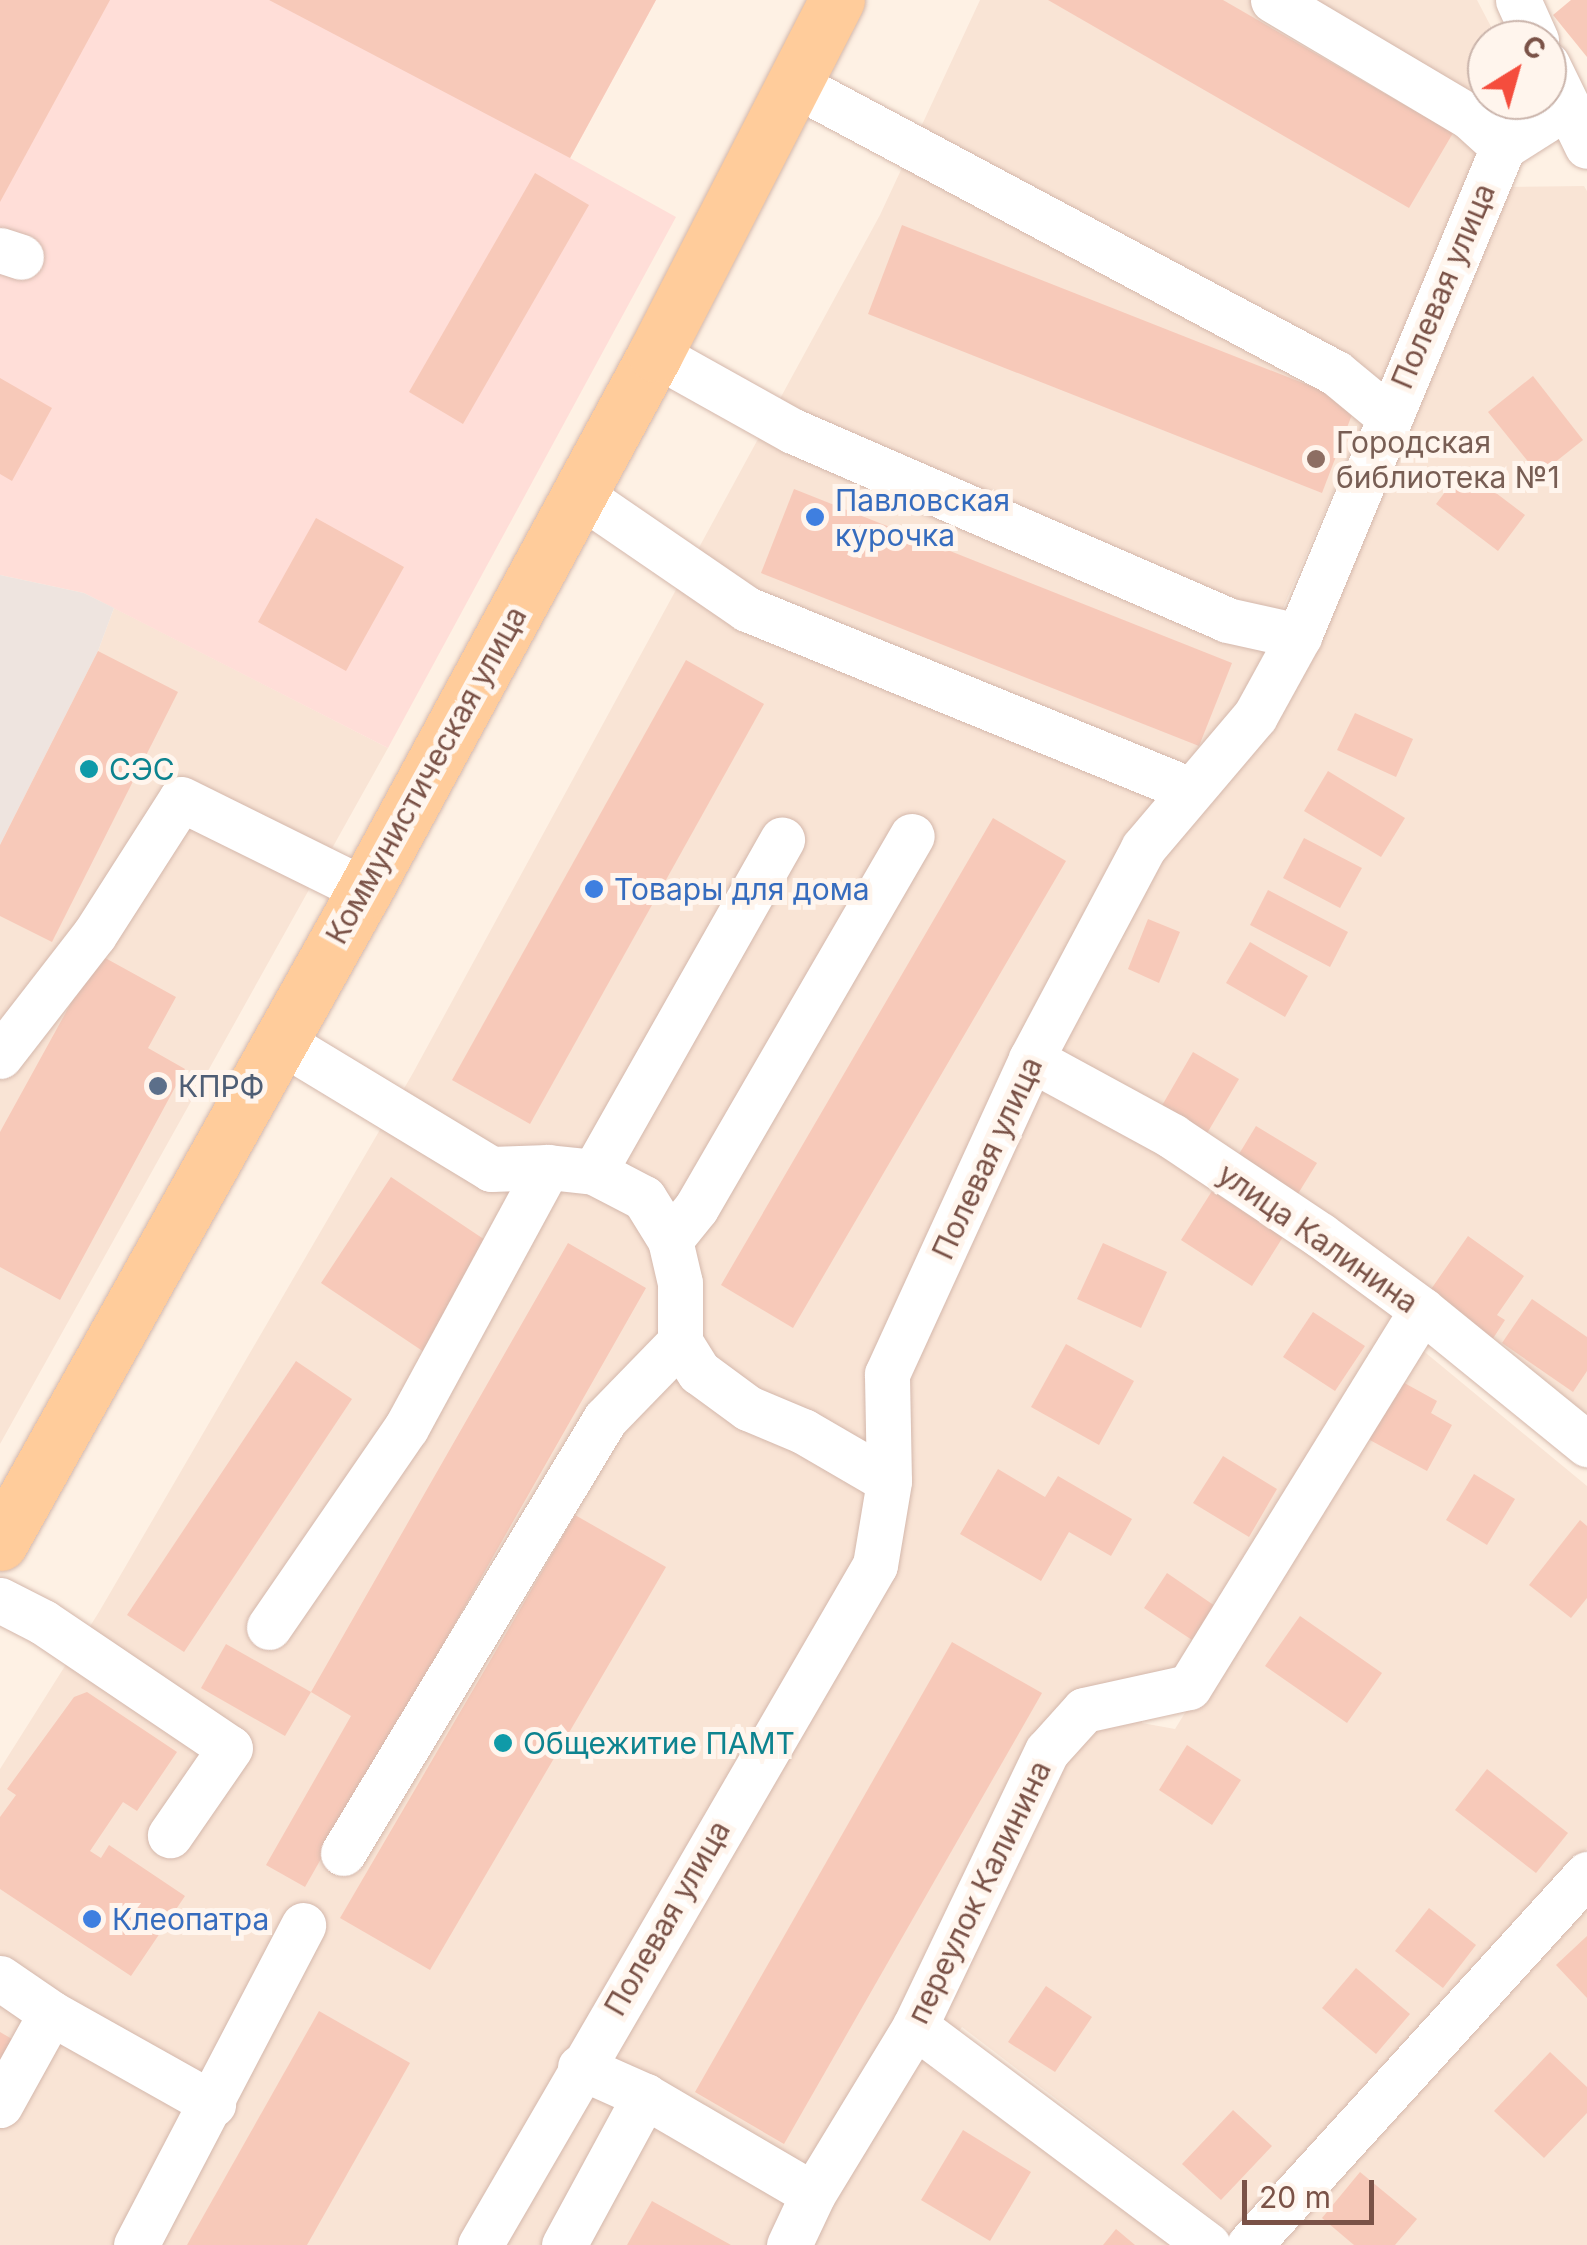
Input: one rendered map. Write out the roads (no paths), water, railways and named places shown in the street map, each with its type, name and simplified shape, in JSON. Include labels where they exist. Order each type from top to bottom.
[{"type":"main road","name":"Коммунистическая улица","points":[[0,1542],[365,890],[655,354],[837,0]]},
{"type":"street","points":[[1273,0],[1470,117],[1503,147]]},
{"type":"street","points":[[794,84],[1336,374],[1387,415]]},
{"type":"street","points":[[1567,109],[1587,146]]},
{"type":"street","name":"Полевая улица","points":[[480,2245],[875,1565],[889,1482],[887,1374],[1031,1059],[1143,848],[1255,716],[1299,636],[1387,415],[1503,147],[1546,120]]},
{"type":"street","points":[[655,354],[792,431],[865,463],[1227,620],[1299,636]]},
{"type":"street","points":[[579,494],[748,609],[1191,790]]},
{"type":"street","points":[[0,1056],[94,935],[181,799],[365,890]]},
{"type":"street","points":[[670,1240],[696,1208],[912,836]]},
{"type":"street","points":[[594,1172],[782,840]]},
{"type":"street","points":[[280,1041],[491,1169],[548,1167],[594,1172],[644,1198],[670,1240],[680,1282],[680,1342],[699,1372],[748,1408],[803,1430],[889,1482]]},
{"type":"street","name":"улица Калинина","points":[[1031,1059],[1172,1136],[1422,1310],[1587,1444]]},
{"type":"street","points":[[269,1627],[406,1428],[548,1167]]},
{"type":"street","name":"переулок Калинина","points":[[788,2245],[813,2194],[915,2026],[1047,1750],[1084,1710],[1188,1687],[1422,1310]]},
{"type":"street","points":[[343,1853],[606,1419],[680,1342]]},
{"type":"street","points":[[0,1600],[43,1622],[230,1748],[170,1835]]},
{"type":"street","points":[[1249,2245],[1587,1874]]},
{"type":"street","points":[[136,2245],[213,2104],[303,1925]]},
{"type":"street","points":[[0,1978],[51,2014],[213,2104]]},
{"type":"street","points":[[0,2105],[51,2014]]},
{"type":"street","points":[[915,2026],[1208,2245]]},
{"type":"street","points":[[580,2067],[645,2096],[813,2194]]},
{"type":"street","points":[[564,2245],[645,2096]]},
{"type":"place","name":"Городская библиотека №1","points":[[1316,459]]},
{"type":"place","name":"Павловская курочка","points":[[815,517]]},
{"type":"place","name":"СЭС","points":[[89,769]]},
{"type":"place","name":"Товары для дома","points":[[594,889]]},
{"type":"place","name":"КПРФ","points":[[158,1086]]},
{"type":"place","name":"Общежитие ПАМТ","points":[[503,1743]]},
{"type":"place","name":"Клеопатра","points":[[92,1919]]}]
